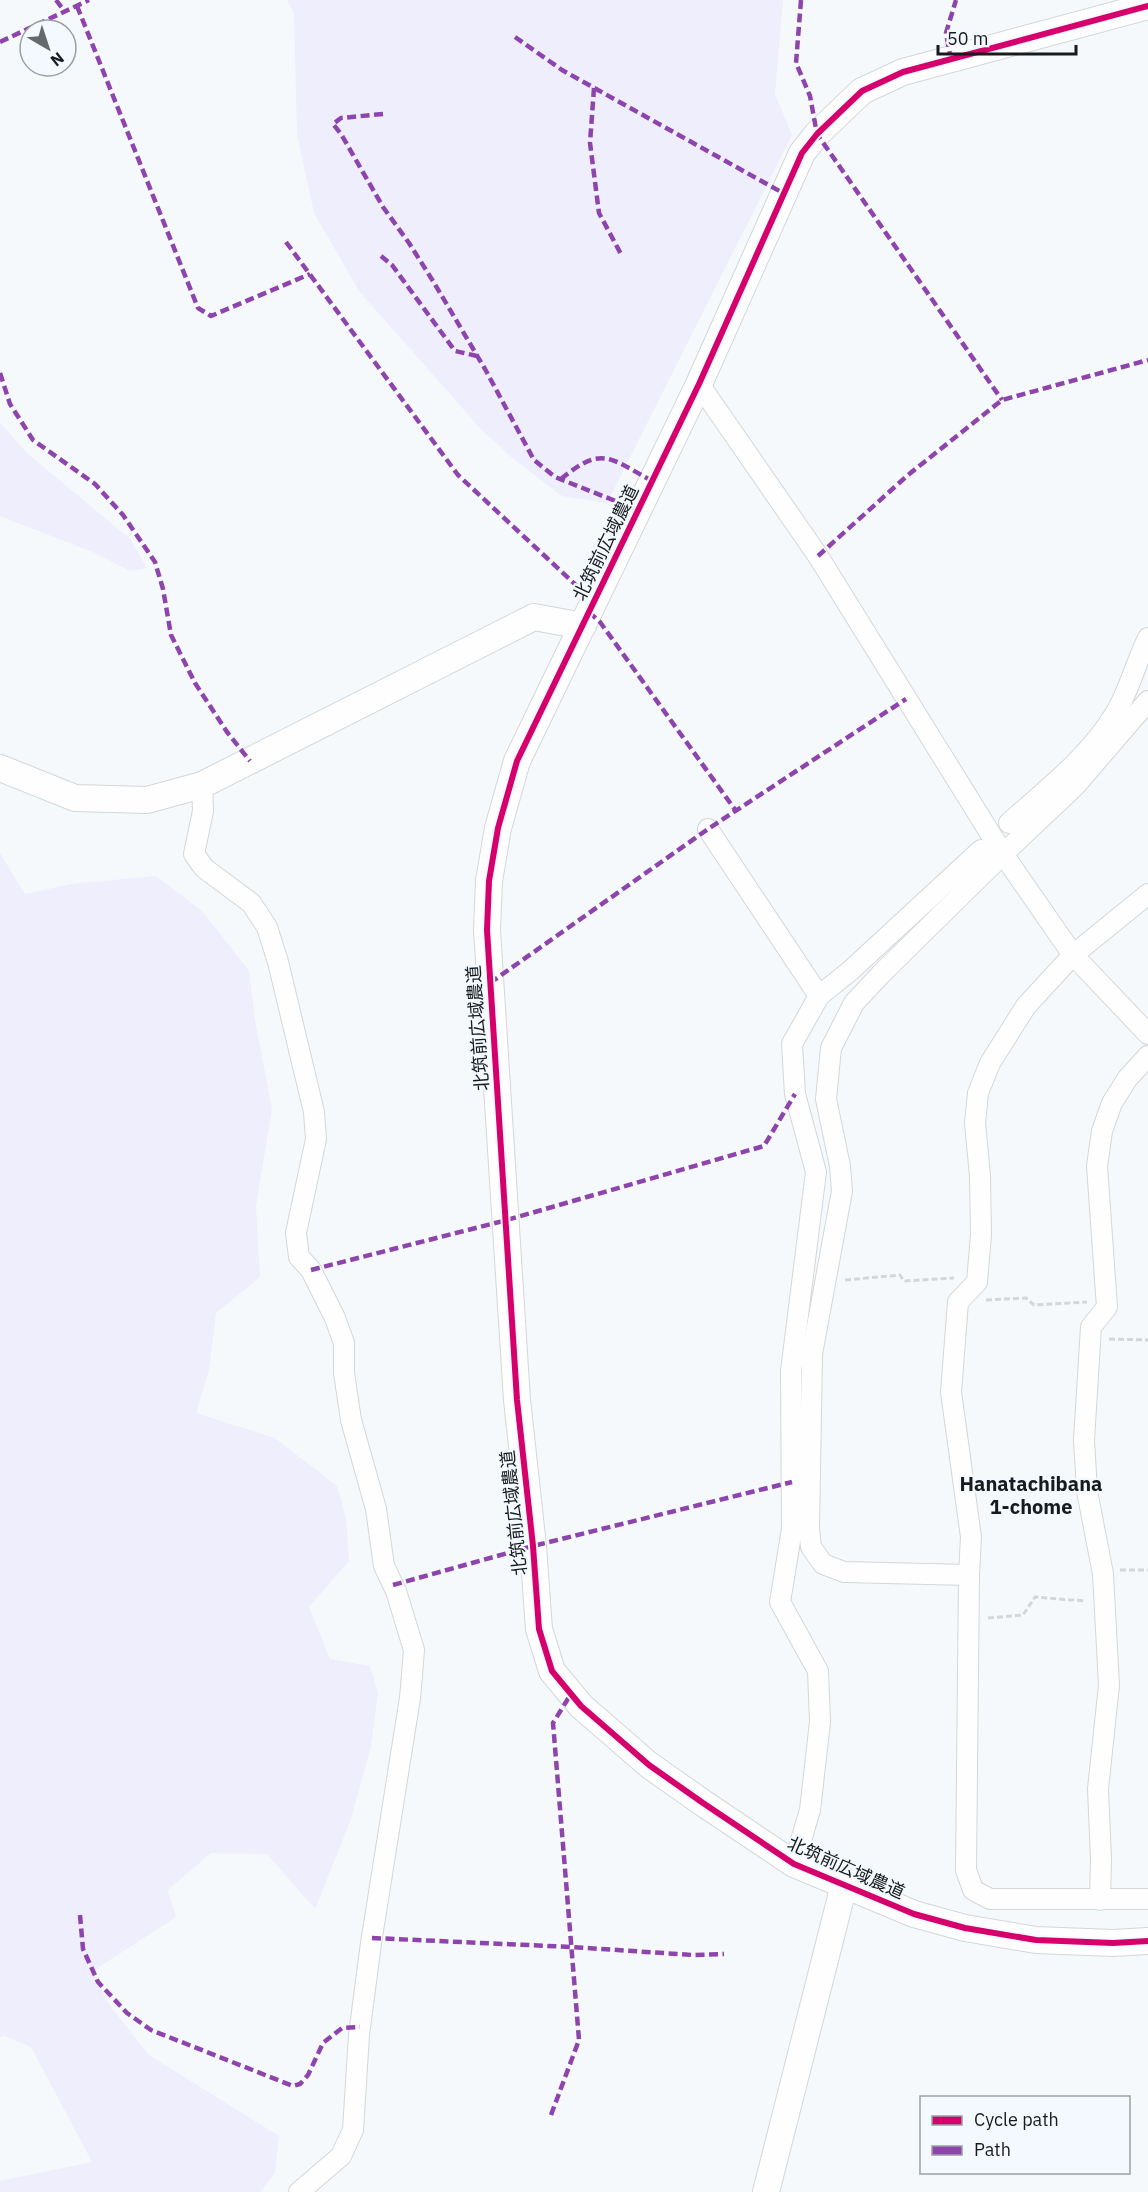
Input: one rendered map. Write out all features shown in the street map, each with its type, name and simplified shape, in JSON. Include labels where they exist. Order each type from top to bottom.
[{"type":"street","name":"北筑前広域農道","points":[[1148,6],[903,72],[862,91],[817,134],[802,153],[699,384],[518,761],[498,828],[489,881],[488,930],[516,1389],[533,1546],[539,1629],[552,1671],[581,1706],[649,1765],[794,1864],[914,1914],[966,1928],[1036,1940],[1113,1943],[1148,1941]]},
{"type":"street","points":[[699,384],[818,556],[1003,854],[1073,956],[1148,1034]]},
{"type":"street","points":[[0,768],[75,798],[147,800],[202,785],[534,617],[583,626]]},
{"type":"street","points":[[1009,823],[1060,778],[1100,734],[1115,713],[1148,638]]},
{"type":"street","points":[[969,1575],[843,1572],[823,1564],[811,1547],[809,1529],[812,1354],[842,1191],[840,1166],[826,1099],[831,1048],[854,1003],[1003,854],[1075,786],[1148,701]]},
{"type":"street","points":[[202,785],[203,811],[194,854],[204,868],[251,903],[267,927],[281,973],[314,1112],[316,1139],[296,1233],[299,1257],[311,1270],[335,1318],[344,1343],[344,1373],[351,1420],[376,1509],[384,1566],[396,1591],[414,1650],[410,1698],[368,1964],[359,2035],[353,2130],[341,2156],[299,2192]]},
{"type":"street","points":[[708,829],[819,996]]},
{"type":"street","points":[[794,1864],[810,1810],[820,1722],[818,1671],[780,1602],[792,1529],[791,1371],[816,1172],[795,1094],[792,1044],[819,996],[850,971],[981,850]]},
{"type":"street","points":[[1148,894],[1073,956],[1026,1006],[990,1063],[978,1093],[975,1123],[980,1176],[981,1235],[977,1282],[958,1302],[951,1392],[971,1537],[966,1870],[973,1890],[990,1899],[1148,1899]]},
{"type":"street","points":[[1100,1900],[1098,1789],[1109,1685],[1103,1570],[1087,1491],[1085,1450],[1091,1327],[1107,1307],[1097,1166],[1102,1131],[1112,1103],[1127,1079],[1148,1056]]},
{"type":"street","points":[[803,1124],[829,1114]]},
{"type":"street","points":[[766,2192],[844,1885]]},
{"type":"path","points":[[825,1281],[900,1275],[904,1281],[949,1277],[977,1282]]},
{"type":"path","points":[[958,1302],[1026,1298],[1034,1305],[1083,1301],[1107,1307]]},
{"type":"path","points":[[1091,1327],[1110,1340],[1148,1340]]},
{"type":"path","points":[[1103,1570],[1148,1570]]},
{"type":"path","points":[[968,1619],[1023,1615],[1035,1597],[1105,1602]]},
{"type":"shaded area","points":[[287,0],[783,0],[775,94],[792,135],[607,503],[562,496],[511,457],[480,428],[359,291],[314,213],[297,134],[294,13]]},
{"type":"shaded area","points":[[0,423],[28,454],[130,539],[147,568],[130,571],[95,553],[0,516]]},
{"type":"shaded area","points":[[0,853],[25,894],[71,884],[156,876],[203,912],[249,971],[255,1020],[272,1109],[256,1206],[260,1277],[216,1313],[209,1370],[196,1413],[275,1438],[337,1486],[346,1518],[349,1561],[309,1607],[330,1659],[370,1666],[378,1693],[371,1746],[351,1819],[315,1909],[267,1854],[211,1853],[168,1890],[176,1917],[93,1971],[108,2003],[149,2055],[279,2136],[275,2173],[260,2192],[0,2192],[0,2181],[92,2162],[31,2047],[4,2036],[0,2037]]},
{"type":"marked path","points":[[56,0],[65,12]]},
{"type":"marked path","points":[[0,42],[89,0]]},
{"type":"marked path","points":[[801,0],[796,63],[810,96],[817,134],[1002,400]]},
{"type":"marked path","points":[[951,60],[946,33],[956,0]]},
{"type":"marked path","points":[[77,6],[198,308],[211,316],[310,274]]},
{"type":"marked path","points":[[515,37],[562,70],[783,193]]},
{"type":"marked path","points":[[594,88],[590,143],[599,213],[622,256]]},
{"type":"marked path","points":[[383,114],[341,118],[333,124],[383,207],[433,281],[485,369],[534,460],[555,477],[638,510]]},
{"type":"marked path","points":[[286,242],[458,475],[594,602]]},
{"type":"marked path","points":[[381,256],[392,265],[455,351],[477,356]]},
{"type":"marked path","points":[[818,556],[908,475],[1002,400],[1148,360]]},
{"type":"marked path","points":[[0,373],[10,404],[33,440],[95,484],[123,515],[155,562],[163,589],[171,635],[195,683],[227,732],[250,761]]},
{"type":"marked path","points":[[561,479],[587,462],[606,459],[616,461],[652,481]]},
{"type":"marked path","points":[[589,612],[600,622],[736,811]]},
{"type":"marked path","points":[[490,983],[708,829],[906,699]]},
{"type":"marked path","points":[[311,1270],[507,1220],[764,1146],[795,1094]]},
{"type":"marked path","points":[[393,1585],[533,1546],[792,1482]]},
{"type":"marked path","points":[[551,2115],[579,2040],[553,1723],[571,1694]]},
{"type":"marked path","points":[[80,1915],[83,1949],[98,1982],[127,2013],[151,2030],[293,2086],[300,2084],[308,2075],[323,2043],[342,2028],[360,2027]]},
{"type":"marked path","points":[[372,1938],[693,1955],[724,1954]]},
{"type":"cycle path","points":[[1148,6],[903,72],[862,91],[817,134],[802,153],[699,384],[517,761],[498,828],[489,881],[487,930],[517,1400],[533,1546],[539,1629],[552,1671],[581,1706],[649,1765],[794,1864],[914,1914],[965,1928],[1036,1940],[1113,1943],[1148,1941]]},
{"type":"district","name":"Hanatachibana 1-chome","points":[[1031,1496]]}]
